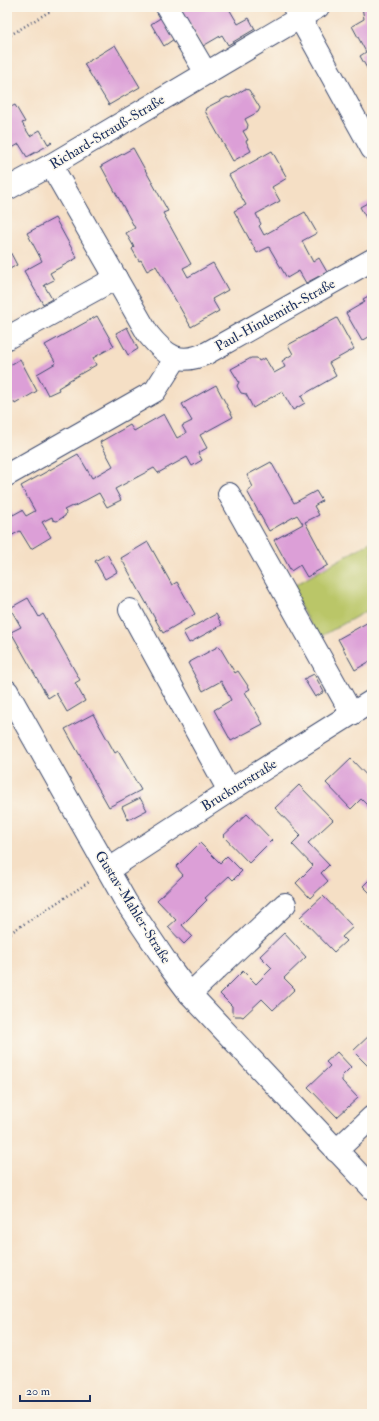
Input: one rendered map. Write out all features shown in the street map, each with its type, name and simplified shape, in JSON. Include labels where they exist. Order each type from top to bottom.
[{"type":"street","points":[[167,7],[206,73]]},
{"type":"street","name":"Richard-Strauß-Straße","points":[[7,189],[51,165],[206,73],[297,13],[318,7]]},
{"type":"street","points":[[297,13],[372,149]]},
{"type":"street","points":[[7,475],[155,391],[176,358],[167,354],[148,334],[51,165]]},
{"type":"street","name":"Paul-Hindemith-Straße","points":[[176,358],[186,360],[196,358],[207,353],[372,260]]},
{"type":"street","points":[[7,338],[116,278]]},
{"type":"street","points":[[229,494],[366,709]]},
{"type":"street","points":[[130,610],[229,791]]},
{"type":"street","name":"Gustav-Mahler-Straße","points":[[7,691],[126,902],[145,932],[190,994],[372,1188]]},
{"type":"street","name":"Brucknerstraße","points":[[108,870],[229,791],[366,709]]},
{"type":"street","points":[[190,994],[285,904]]},
{"type":"street","points":[[336,1151],[372,1117]]},
{"type":"path","points":[[7,37],[57,7]]},
{"type":"path","points":[[7,934],[108,870]]},
{"type":"green space","points":[[372,541],[372,608],[318,638],[290,588]]},
{"type":"building","points":[[180,7],[228,7],[238,24],[249,18],[255,29],[228,45],[222,35],[203,46]]},
{"type":"building","points":[[362,7],[372,7],[372,77],[360,56],[366,52],[352,26],[364,19]]},
{"type":"building","points":[[162,17],[174,39],[164,46],[151,24]]},
{"type":"building","points":[[115,45],[140,87],[109,105],[84,64]]},
{"type":"building","points":[[245,89],[249,90],[260,108],[258,112],[245,119],[248,125],[247,129],[243,131],[248,140],[246,141],[251,151],[233,161],[205,111],[206,108],[227,97],[230,98]]},
{"type":"building","points":[[15,105],[25,122],[22,123],[30,136],[40,130],[48,144],[51,142],[52,143],[27,157],[19,144],[7,151],[7,109]]},
{"type":"building","points":[[133,148],[168,211],[163,213],[191,264],[183,268],[188,277],[213,263],[228,290],[212,299],[219,311],[191,327],[156,266],[147,271],[141,260],[139,261],[132,249],[134,247],[126,233],[135,228],[101,166]]},
{"type":"building","points":[[272,151],[287,178],[272,187],[280,201],[256,214],[261,224],[259,226],[264,235],[305,212],[317,233],[302,241],[313,262],[319,258],[327,272],[306,283],[299,271],[287,278],[269,247],[257,253],[234,211],[246,205],[229,175]]},
{"type":"building","points":[[371,201],[372,219],[368,221],[360,207]]},
{"type":"building","points":[[55,218],[77,258],[50,273],[54,280],[44,285],[52,299],[43,304],[24,271],[42,261],[27,233]]},
{"type":"building","points":[[7,246],[17,265],[8,270],[7,273]]},
{"type":"building","points":[[372,294],[372,335],[362,341],[346,313],[365,302],[363,299]]},
{"type":"building","points":[[97,316],[114,346],[93,358],[96,365],[68,381],[58,388],[59,390],[48,395],[37,374],[56,363],[45,345]]},
{"type":"building","points":[[337,318],[354,349],[329,363],[336,376],[301,396],[305,403],[293,410],[282,391],[253,408],[246,394],[241,393],[237,386],[239,382],[231,369],[251,358],[257,358],[259,361],[265,358],[274,373],[285,367],[282,361],[293,354],[288,345]]},
{"type":"building","points":[[127,327],[138,349],[128,355],[116,333]]},
{"type":"building","points":[[20,359],[37,391],[15,404],[14,402],[7,406],[7,367]]},
{"type":"building","points":[[216,385],[233,417],[200,435],[207,448],[198,453],[202,460],[192,466],[187,457],[158,473],[154,468],[115,489],[121,500],[107,507],[99,493],[73,507],[72,506],[64,510],[66,512],[65,516],[57,521],[53,520],[52,517],[42,522],[51,537],[31,549],[20,531],[7,538],[7,504],[13,515],[22,510],[26,516],[35,511],[21,486],[78,454],[92,478],[113,466],[100,442],[130,425],[134,431],[164,414],[177,438],[186,433],[182,426],[192,421],[182,404]]},
{"type":"building","points":[[271,462],[294,503],[316,491],[322,501],[314,506],[319,515],[305,522],[328,565],[307,577],[300,565],[291,571],[274,540],[303,524],[297,515],[269,531],[247,491],[253,487],[247,475]]},
{"type":"building","points":[[148,542],[172,585],[177,582],[195,614],[163,633],[121,558]]},
{"type":"building","points":[[107,554],[117,572],[105,579],[95,561]]},
{"type":"building","points":[[28,598],[39,617],[43,614],[80,680],[75,683],[85,701],[67,712],[56,693],[48,698],[11,632],[21,627],[10,608]]},
{"type":"building","points":[[216,614],[222,625],[189,643],[183,632]]},
{"type":"building","points":[[372,620],[372,660],[355,670],[338,639]]},
{"type":"building","points":[[219,646],[235,673],[238,671],[250,689],[245,692],[263,724],[231,741],[214,710],[231,700],[221,681],[203,691],[188,663]]},
{"type":"building","points":[[314,674],[324,692],[315,697],[304,679]]},
{"type":"building","points":[[93,714],[115,753],[118,751],[141,790],[109,807],[65,729]]},
{"type":"building","points":[[351,759],[372,781],[371,809],[361,799],[351,809],[326,783]]},
{"type":"building","points":[[299,785],[333,820],[308,843],[329,865],[321,873],[328,881],[310,898],[296,883],[313,866],[292,844],[301,835],[275,808]]},
{"type":"building","points":[[140,798],[147,810],[128,820],[122,807]]},
{"type":"building","points":[[247,814],[272,840],[249,863],[223,836]]},
{"type":"building","points":[[200,843],[220,863],[227,856],[242,871],[233,880],[229,876],[205,898],[207,900],[182,925],[192,936],[184,944],[168,927],[176,920],[157,900],[183,875],[176,867]]},
{"type":"building","points":[[372,877],[372,893],[371,894],[363,886]]},
{"type":"building","points":[[323,896],[353,927],[342,937],[346,941],[334,952],[300,917]]},
{"type":"building","points":[[284,933],[306,957],[284,978],[295,989],[273,1010],[262,999],[243,1017],[235,1016],[232,1012],[232,1006],[220,994],[243,971],[256,984],[272,968],[260,956]]},
{"type":"building","points":[[372,1033],[372,1070],[353,1051]]},
{"type":"building","points":[[337,1052],[351,1067],[342,1076],[342,1081],[358,1098],[337,1117],[308,1087],[330,1066],[326,1062]]},
{"type":"building","points":[[372,1152],[372,1161],[367,1156]]}]
